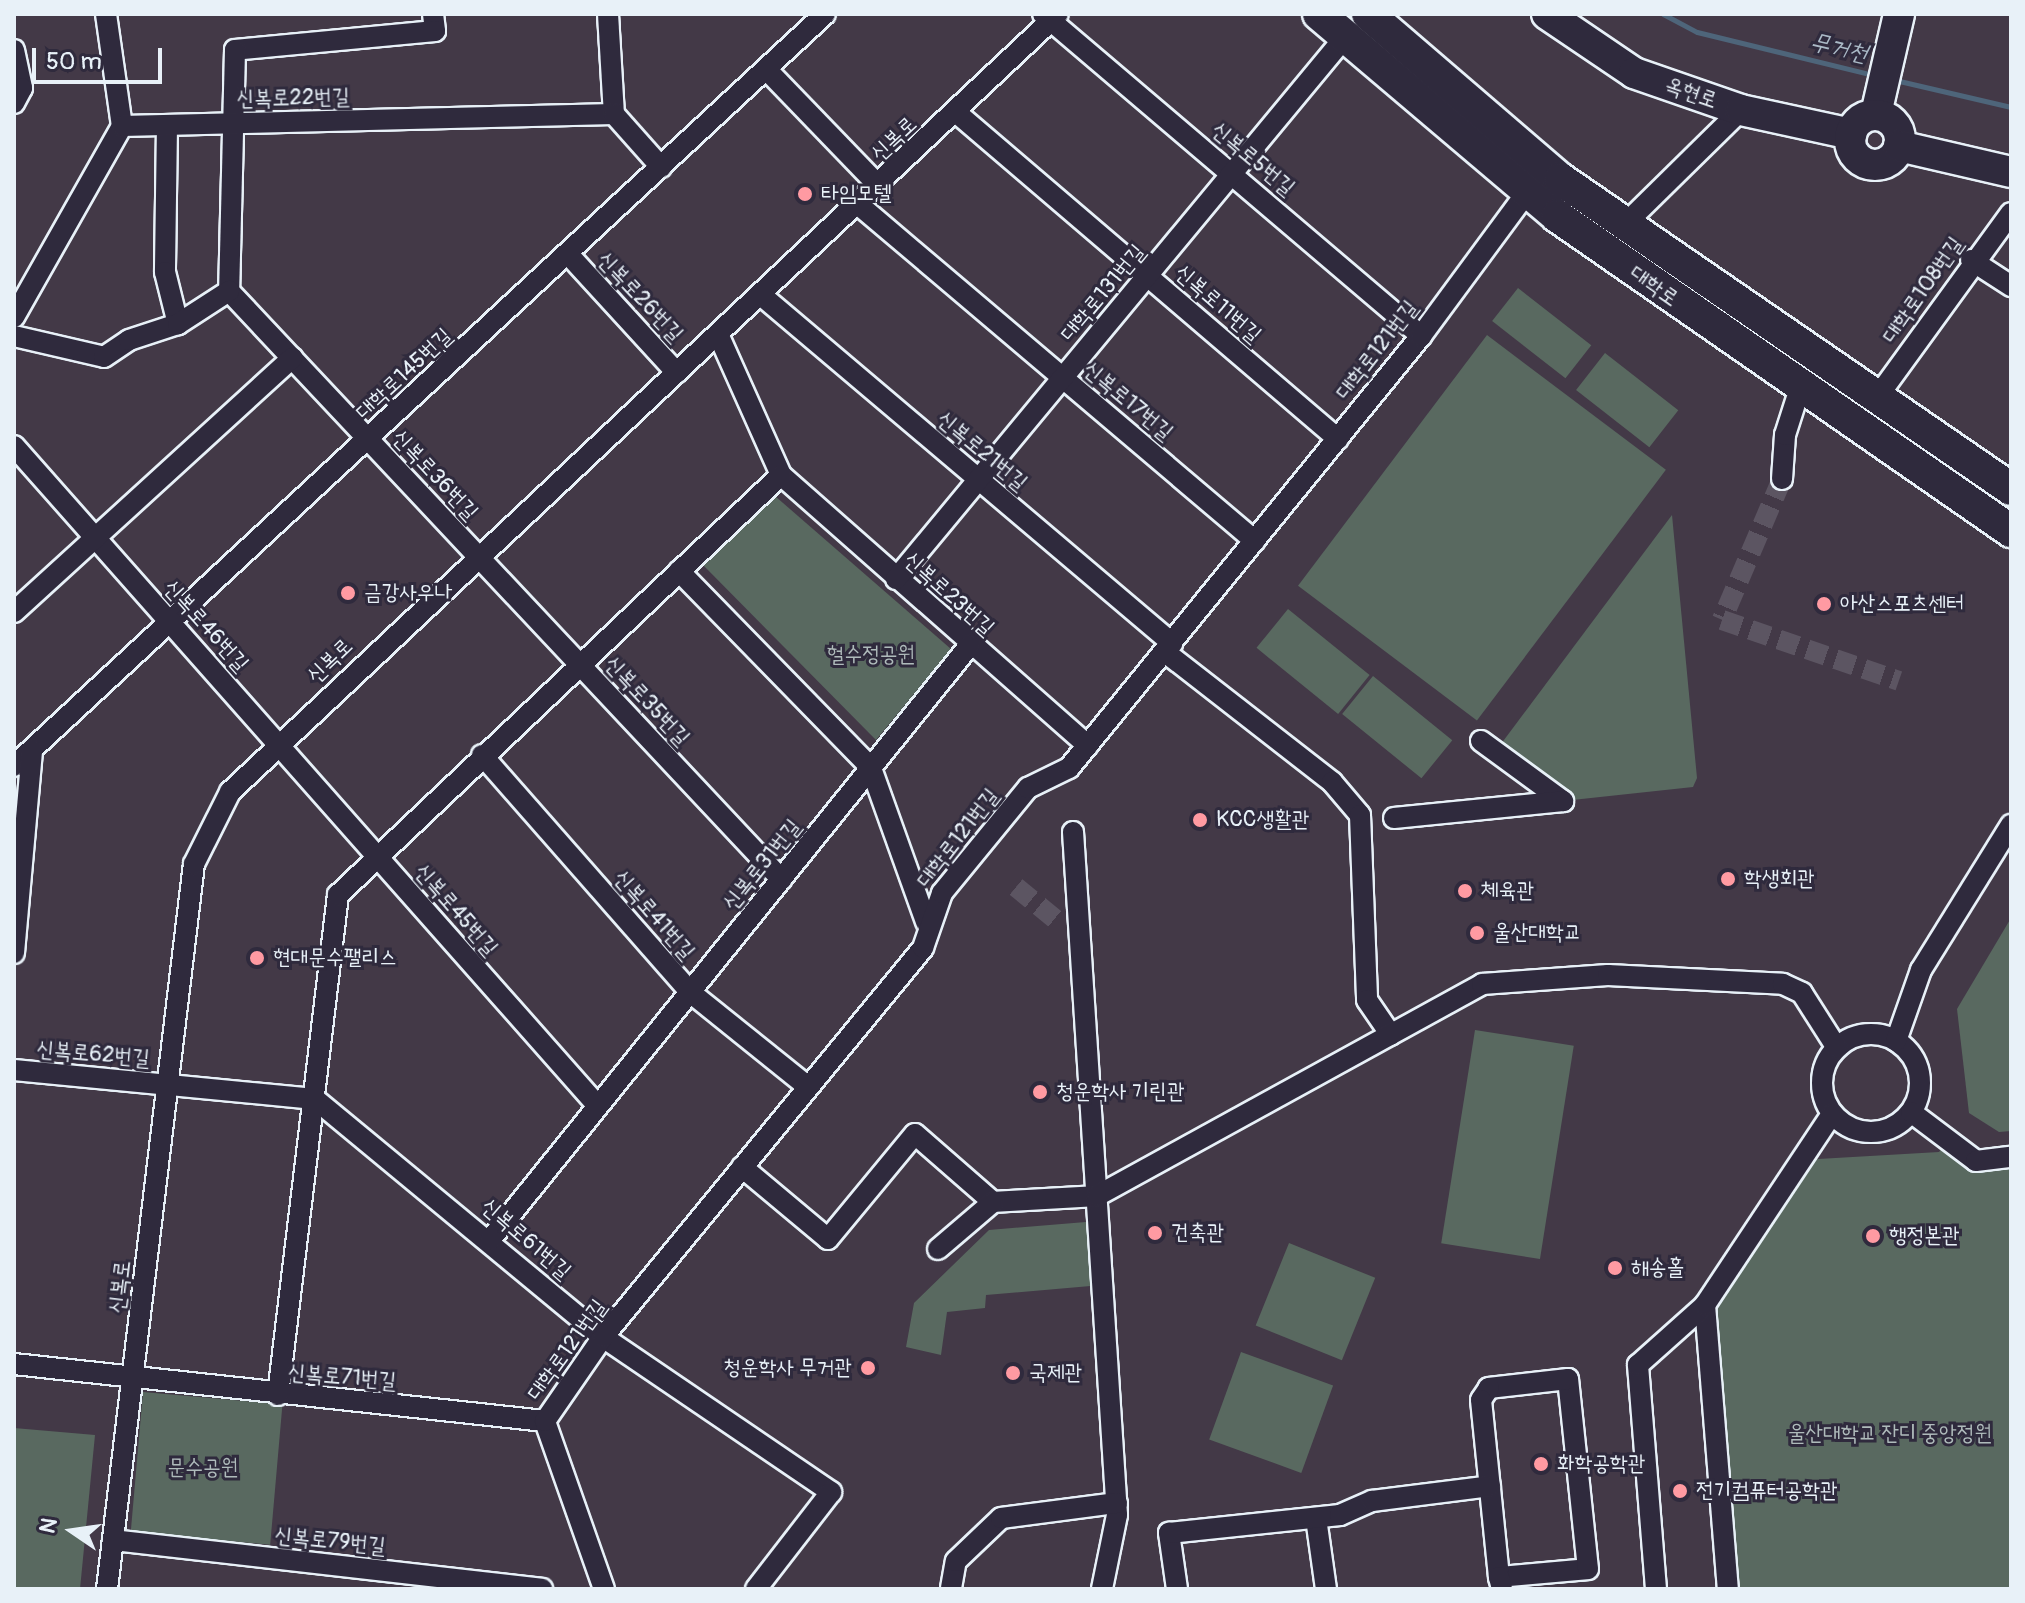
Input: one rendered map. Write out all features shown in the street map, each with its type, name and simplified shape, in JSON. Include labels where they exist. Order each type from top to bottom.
[{"type":"main road","name":"대학로","points":[[1319,14],[1527,193],[2011,531]]},
{"type":"main road","name":"대학로","points":[[1368,14],[1546,168],[2011,489]]},
{"type":"main road","name":"옥현로","points":[[1547,14],[1601,56],[1741,110],[1851,134]]},
{"type":"main road","points":[[1877,106],[1894,124],[1899,146],[1889,160],[1873,165],[1853,151],[1851,134],[1877,106],[1899,14]]},
{"type":"main road","points":[[1899,146],[2011,172]]},
{"type":"street","points":[[14,317],[122,126],[106,14]]},
{"type":"street","points":[[14,336],[104,357],[129,340],[178,324],[229,291],[235,50],[435,31],[433,14]]},
{"type":"street","points":[[608,14],[614,114],[661,167]]},
{"type":"street","name":"대학로145번길","points":[[14,766],[825,14]]},
{"type":"street","name":"신복로","points":[[107,1589],[194,864],[230,792],[478,555],[958,114],[1051,16]]},
{"type":"street","name":"신복로5번길","points":[[1051,16],[1421,336]]},
{"type":"street","name":"대학로131번길","points":[[896,579],[1345,37]]},
{"type":"street","points":[[14,50],[22,88],[14,103]]},
{"type":"street","points":[[766,69],[879,186]]},
{"type":"street","points":[[1625,224],[1741,110]]},
{"type":"street","name":"신복로22번길","points":[[122,126],[614,114]]},
{"type":"street","name":"신복로11번길","points":[[958,114],[1338,439]]},
{"type":"street","points":[[167,125],[165,272],[178,324]]},
{"type":"street","name":"대학로121번길","points":[[604,1589],[545,1421],[603,1337],[923,948],[926,922],[1028,788],[1069,768],[1088,746],[1421,336],[1546,168]]},
{"type":"street","name":"신복로17번길","points":[[859,205],[1255,541]]},
{"type":"street","name":"대학로108번길","points":[[1878,396],[1971,260],[2011,213]]},
{"type":"street","name":"신복로26번길","points":[[568,254],[677,373]]},
{"type":"street","points":[[1971,260],[2011,286]]},
{"type":"street","name":"신복로36번길","points":[[229,291],[478,555]]},
{"type":"street","name":"신복로21번길","points":[[761,295],[979,479],[1168,647],[1332,782],[1360,815],[1367,1000],[1391,1035]]},
{"type":"street","name":"신복로23번길","points":[[718,334],[781,475],[1088,746]]},
{"type":"street","points":[[14,612],[97,540],[292,358]]},
{"type":"street","points":[[1782,479],[1785,435],[1801,385]]},
{"type":"street","name":"신복로46번길","points":[[14,446],[278,745]]},
{"type":"street","points":[[278,1395],[338,895],[482,755],[781,475]]},
{"type":"street","name":"신복로35번길","points":[[478,555],[781,879]]},
{"type":"street","points":[[679,571],[871,768],[926,922]]},
{"type":"street","name":"신복로31번길","points":[[490,1240],[970,645]]},
{"type":"street","points":[[1394,818],[1563,801],[1481,741]]},
{"type":"street","name":"신복로45번길","points":[[278,745],[598,1106]]},
{"type":"street","points":[[14,953],[32,750]]},
{"type":"street","name":"신복로41번길","points":[[482,755],[690,992],[808,1087]]},
{"type":"street","points":[[1896,1041],[1921,970],[2011,825]]},
{"type":"street","points":[[1073,832],[1117,1503],[1102,1589]]},
{"type":"street","points":[[1061,924],[1080,940]]},
{"type":"street","points":[[938,1249],[993,1202],[1097,1196],[1482,984],[1608,975],[1783,984],[1802,993],[1837,1048]]},
{"type":"street","points":[[1873,1033],[1896,1041],[1919,1072],[1911,1112],[1874,1133],[1832,1114],[1821,1082],[1837,1048],[1873,1033]]},
{"type":"street","name":"신복로62번길","points":[[14,1070],[168,1085]]},
{"type":"street","points":[[168,1085],[315,1099]]},
{"type":"street","name":"신복로61번길","points":[[315,1099],[490,1240],[603,1337],[831,1492],[756,1589]]},
{"type":"street","points":[[1911,1112],[1976,1161],[2011,1157]]},
{"type":"street","points":[[1656,1589],[1638,1365],[1705,1305],[1832,1114]]},
{"type":"street","points":[[742,1167],[828,1239],[915,1134],[993,1202]]},
{"type":"street","points":[[1705,1305],[1728,1589]]},
{"type":"street","name":"신복로71번길","points":[[14,1364],[133,1382],[545,1421]]},
{"type":"street","points":[[1568,1379],[1588,1569],[1501,1583],[1490,1486],[1481,1400],[1489,1388],[1568,1379]]},
{"type":"street","points":[[1177,1589],[1169,1533],[1316,1518],[1372,1501],[1490,1486]]},
{"type":"street","points":[[951,1588],[956,1561],[1001,1518],[1117,1503]]},
{"type":"street","points":[[1316,1518],[1326,1589]]},
{"type":"street","name":"신복로79번길","points":[[113,1540],[542,1589]]},
{"type":"green space","points":[[1518,288],[1591,345],[1565,378],[1492,321]]},
{"type":"green space","points":[[1487,335],[1666,470],[1477,721],[1298,586]]},
{"type":"green space","points":[[1605,353],[1678,410],[1649,447],[1576,390]]},
{"type":"green space","name":"헐수정공원","points":[[775,496],[951,649],[876,740],[702,564]]},
{"type":"green space","points":[[1672,515],[1697,778],[1693,787],[1563,801],[1495,752]]},
{"type":"green space","points":[[1288,609],[1370,675],[1338,714],[1257,648]]},
{"type":"green space","points":[[1373,676],[1452,740],[1421,778],[1342,714]]},
{"type":"green space","points":[[2011,918],[2011,1131],[1999,1132],[1969,1113],[1957,1009]]},
{"type":"green space","points":[[1475,1030],[1574,1046],[1540,1259],[1441,1243]]},
{"type":"green space","name":"울산대학교 잔디 중앙정원","points":[[1948,1140],[1976,1161],[2011,1157],[2011,1589],[1728,1589],[1705,1305],[1801,1160],[1939,1152]]},
{"type":"green space","points":[[1098,1221],[1102,1285],[986,1295],[985,1308],[947,1312],[941,1355],[906,1347],[914,1303],[989,1230]]},
{"type":"green space","points":[[1289,1243],[1375,1278],[1342,1360],[1256,1326]]},
{"type":"green space","points":[[1241,1352],[1333,1386],[1301,1473],[1209,1439]]},
{"type":"green space","name":"문수공원","points":[[143,1392],[282,1404],[270,1545],[131,1532]]},
{"type":"green space","points":[[14,1428],[95,1435],[80,1589],[14,1589]]},
{"type":"waterway","name":"무거천","points":[[1663,14],[1697,32],[1874,75]]},
{"type":"waterway","name":"무거천","points":[[1895,80],[2011,107]]},
{"type":"tunnel","points":[[1782,479],[1722,620],[1899,681]]},
{"type":"tunnel","points":[[1016,887],[1061,924]]},
{"type":"place","name":"타임모텔","points":[[805,194]]},
{"type":"place","name":"금강사우나","points":[[348,593]]},
{"type":"place","name":"아산스포츠센터","points":[[1824,604]]},
{"type":"place","name":"KCC생활관","points":[[1200,820]]},
{"type":"place","name":"학생회관","points":[[1728,879]]},
{"type":"place","name":"체육관","points":[[1465,891]]},
{"type":"place","name":"울산대학교","points":[[1477,933]]},
{"type":"place","name":"현대문수팰리스","points":[[257,958]]},
{"type":"place","name":"청운학사 기린관","points":[[1040,1092]]},
{"type":"place","name":"건축관","points":[[1155,1233]]},
{"type":"place","name":"행정본관","points":[[1873,1236]]},
{"type":"place","name":"해송홀","points":[[1615,1268]]},
{"type":"place","name":"청운학사 무거관","points":[[868,1368]]},
{"type":"place","name":"국제관","points":[[1013,1373]]},
{"type":"place","name":"화학공학관","points":[[1541,1464]]},
{"type":"place","name":"전기컴퓨터공학관","points":[[1680,1491]]}]
